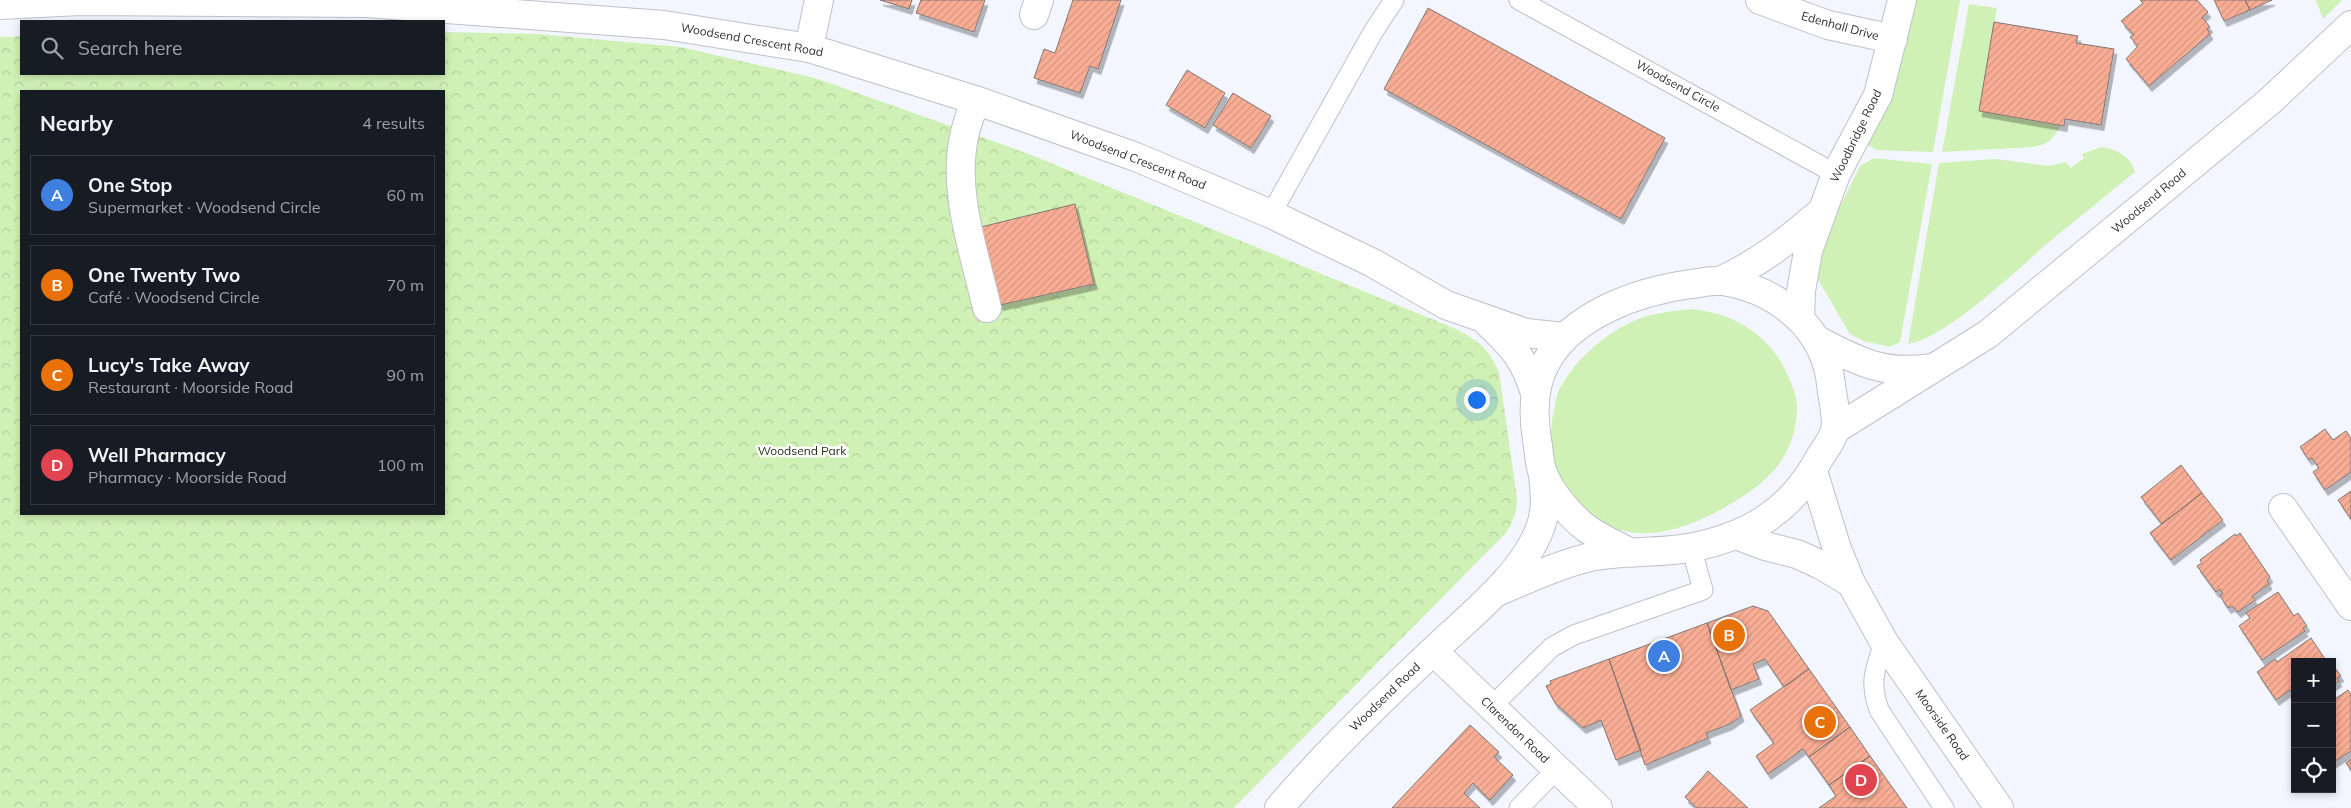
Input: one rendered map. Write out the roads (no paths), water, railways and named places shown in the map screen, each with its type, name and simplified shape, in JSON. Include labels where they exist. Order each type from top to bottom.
[{"type":"street","points":[[810,48],[819,0]]},
{"type":"street","name":"Edenhall Drive","points":[[1760,0],[1828,25],[1893,39]]},
{"type":"street","name":"Woodbridge Road","points":[[1800,317],[1801,291],[1808,251],[1836,174],[1878,96],[1902,0]]},
{"type":"street","name":"Woodsend Crescent Road","points":[[0,5],[81,1],[366,3],[518,7],[664,25],[810,48],[976,100],[1136,158],[1271,214],[1373,263],[1446,305],[1526,333],[1564,337]]},
{"type":"street","name":"Woodsend Road","points":[[1836,429],[1988,334],[2270,101],[2351,25]]},
{"type":"street","points":[[976,100],[964,138],[962,175],[964,207],[986,308]]},
{"type":"street","name":"Woodbridge Road","points":[[1720,281],[1751,267],[1784,244],[1821,212]]},
{"type":"street","points":[[1720,281],[1761,291],[1800,317],[1817,340],[1830,378],[1836,429],[1813,471],[1792,497],[1770,518],[1736,535],[1692,547],[1627,551],[1586,528],[1560,501],[1542,471],[1536,429],[1536,393],[1545,364],[1564,337],[1596,314],[1632,299],[1678,286],[1720,281]]},
{"type":"street","name":"Woodsend Crescent Road","points":[[1483,318],[1514,348],[1527,367],[1536,393]]},
{"type":"street","name":"Woodsend Road","points":[[1817,340],[1858,362],[1902,371],[1938,367]]},
{"type":"street","name":"Woodsend Road","points":[[1279,808],[1360,720],[1498,592],[1526,554],[1539,531],[1546,505],[1542,471]]},
{"type":"street","name":"Moorside Road","points":[[1813,471],[1837,549],[1851,583],[1884,642],[1999,808]]},
{"type":"street","points":[[2283,508],[2351,606]]},
{"type":"street","name":"Moorside Road","points":[[1736,535],[1797,554],[1821,565],[1851,583]]},
{"type":"street","name":"Woodsend Road","points":[[1498,592],[1543,572],[1570,563],[1627,551]]},
{"type":"street","name":"Clarendon Road","points":[[1433,651],[1598,808]]},
{"type":"lane","points":[[1271,214],[1394,0]]},
{"type":"lane","name":"Woodsend Circle","points":[[1519,0],[1836,174]]},
{"type":"lane","points":[[1491,707],[1552,647],[1574,635],[1703,590],[1692,547]]},
{"type":"lane","points":[[1884,642],[1873,677],[1873,692],[1879,710],[1944,808]]},
{"type":"lane","points":[[1519,808],[1557,770]]},
{"type":"place","name":"One Twenty Two","points":[[1729,635]]},
{"type":"place","name":"One Stop","points":[[1664,656]]},
{"type":"place","name":"Lucy's Take Away","points":[[1820,722]]},
{"type":"place","name":"Well Pharmacy","points":[[1861,780]]},
{"type":"park label","name":"Woodsend Park","points":[[802,451]]}]
